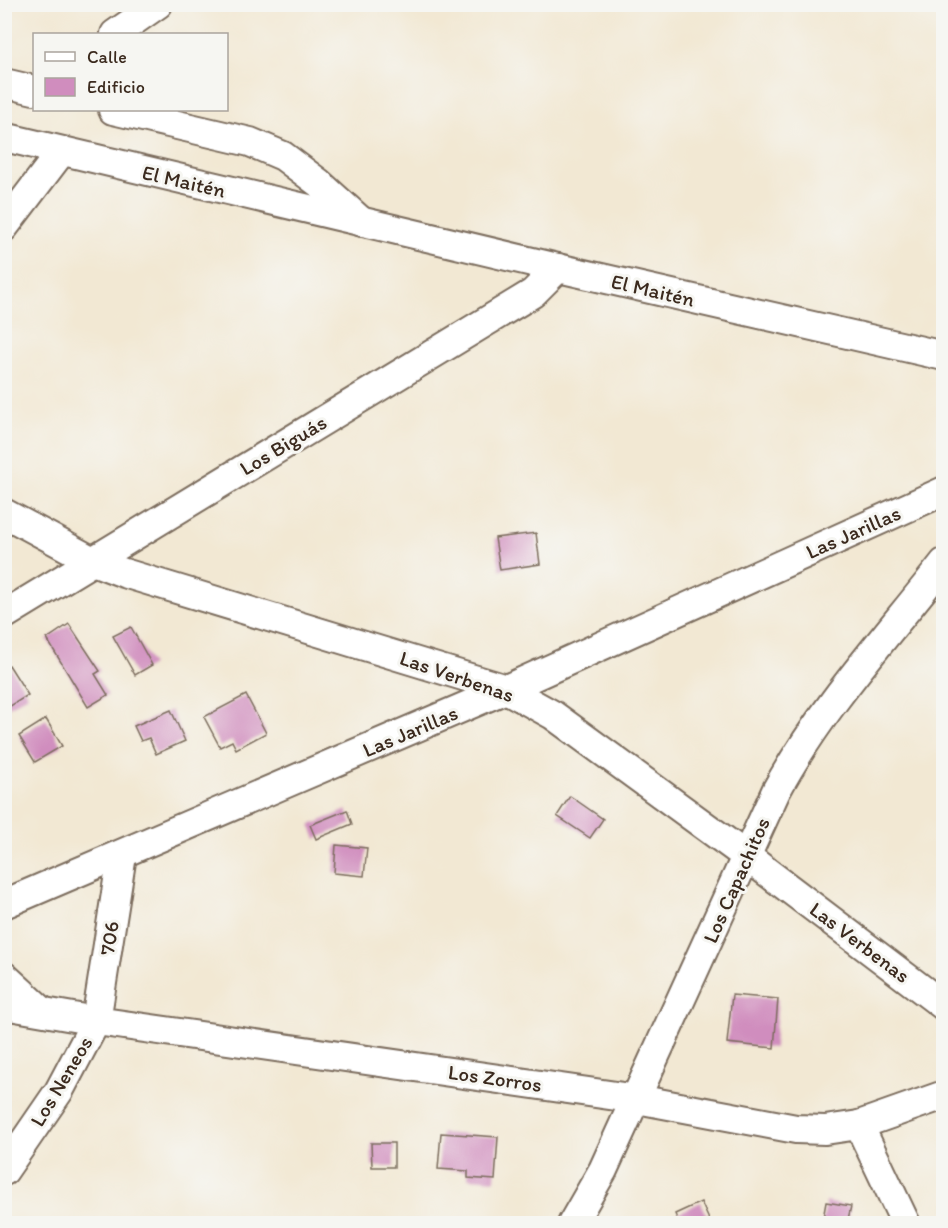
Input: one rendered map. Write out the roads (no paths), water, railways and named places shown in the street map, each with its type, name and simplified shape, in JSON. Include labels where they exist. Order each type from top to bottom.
[{"type":"street","points":[[116,33],[158,4]]},
{"type":"street","points":[[4,83],[33,90]]},
{"type":"street","name":"El Maitén","points":[[117,111],[250,142],[283,156],[319,183],[363,223]]},
{"type":"street","name":"El Maitén","points":[[4,137],[363,223],[944,356]]},
{"type":"street","points":[[4,227],[61,152]]},
{"type":"street","name":"Los Biguás","points":[[4,615],[533,293],[558,268]]},
{"type":"street","name":"Las Jarillas","points":[[4,903],[122,855],[506,689],[944,491]]},
{"type":"street","name":"Las Verbenas","points":[[4,513],[93,561],[124,573],[506,689],[553,716],[747,856],[944,1006]]},
{"type":"street","name":"Los Capachitos","points":[[572,1224],[603,1170],[637,1099],[782,781],[818,720],[944,563]]},
{"type":"street","name":"706","points":[[96,1021],[122,855]]},
{"type":"street","points":[[4,976],[41,1010]]},
{"type":"street","name":"Los Zorros","points":[[4,1005],[96,1021],[637,1099],[796,1129],[825,1130],[859,1125],[944,1095]]},
{"type":"street","name":"Los Neneos","points":[[4,1171],[59,1091],[96,1021]]},
{"type":"street","points":[[859,1125],[906,1224]]}]
